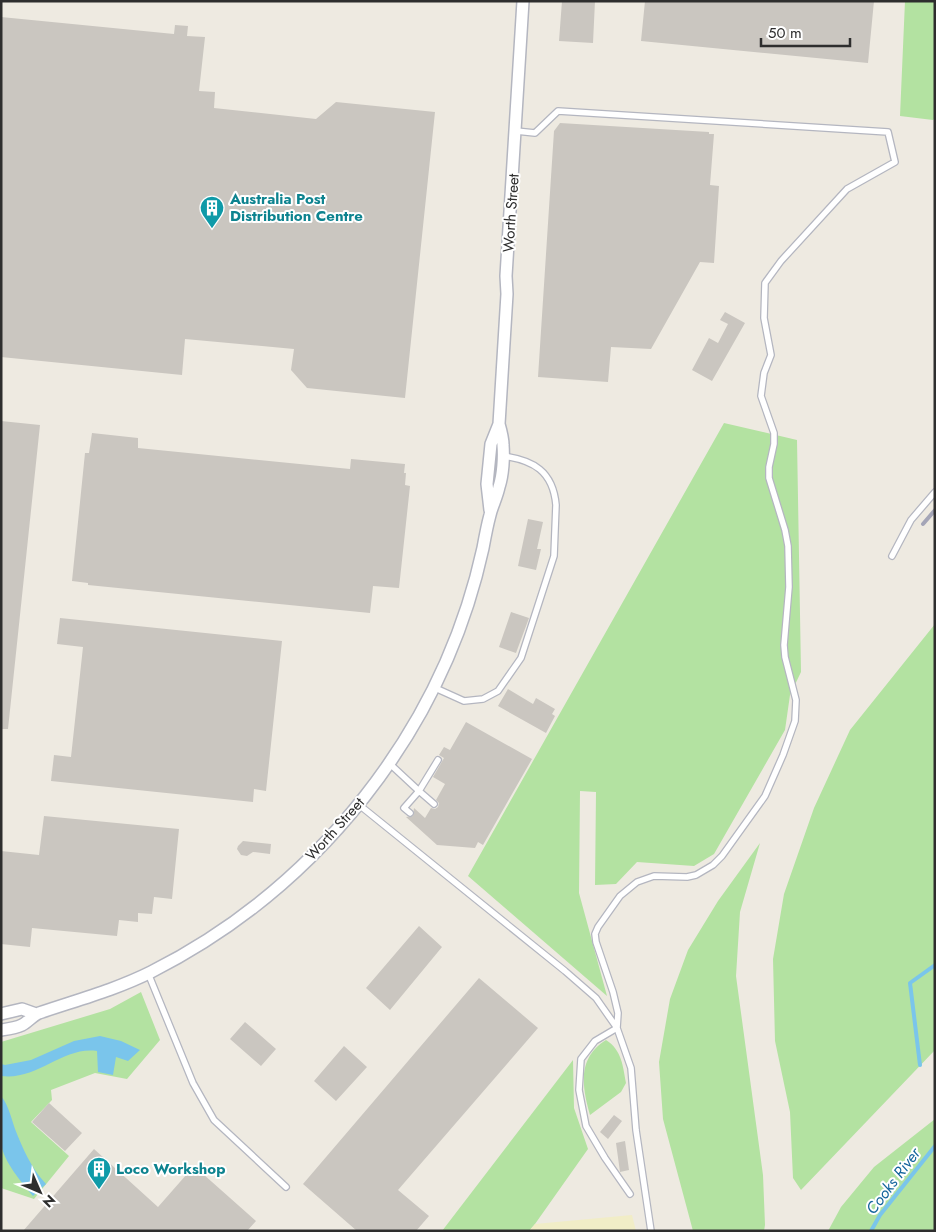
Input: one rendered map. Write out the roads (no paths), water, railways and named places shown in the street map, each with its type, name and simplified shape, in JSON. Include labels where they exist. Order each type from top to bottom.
[{"type":"street","name":"Worth Street","points":[[1,1030],[22,1025],[36,1014],[101,993],[148,973],[228,926],[259,903],[315,853],[358,804],[390,764],[433,687],[456,640],[469,600],[490,514],[500,486],[504,445],[499,424],[507,294],[506,276],[523,1]]},
{"type":"street","name":"Worth Street","points":[[490,514],[488,484],[491,444],[499,424]]},
{"type":"street","name":"Worth Street","points":[[1,1014],[22,1009],[36,1014]]},
{"type":"lane","points":[[516,131],[536,133],[558,111],[888,132],[895,162],[848,189],[781,260],[765,283],[764,318],[771,355],[764,373],[762,396],[774,433],[769,478],[783,522],[788,546],[789,587],[784,645],[785,657],[796,700],[795,721],[765,796],[722,856],[713,865],[696,875],[687,877],[654,876],[637,882],[620,896],[598,927],[595,934],[596,942],[618,1013],[616,1028]]},
{"type":"lane","points":[[433,687],[458,699],[471,701],[491,696],[503,685],[521,658],[554,556],[556,497],[550,481],[533,464],[518,458],[503,456]]},
{"type":"lane","points":[[892,556],[911,520],[935,492]]},
{"type":"lane","points":[[410,813],[404,808],[420,791],[438,760]]},
{"type":"lane","points":[[390,764],[434,804]]},
{"type":"lane","points":[[358,804],[596,998],[616,1028],[631,1068],[636,1130],[651,1231]]},
{"type":"lane","points":[[148,973],[193,1083],[214,1120],[286,1187]]},
{"type":"lane","points":[[616,1028],[595,1040],[581,1060],[579,1090],[586,1126],[630,1194]]},
{"type":"water","points":[[100,1036],[121,1041],[140,1050],[128,1061],[116,1057],[113,1075],[98,1072],[97,1051],[85,1051],[61,1058],[26,1074],[1,1076],[1,1064],[5,1065],[31,1060],[74,1041]]},
{"type":"water","points":[[1,1096],[8,1108],[28,1158],[46,1184],[33,1196],[14,1171],[2,1150]]},
{"type":"waterway","name":"Cooks River","points":[[920,1065],[910,983],[935,965]]},
{"type":"waterway","name":"Cooks River","points":[[871,1231],[880,1215],[935,1146]]},
{"type":"railway","points":[[923,524],[935,510]]},
{"type":"place","name":"Australia Post Distribution Centre","points":[[212,229]]},
{"type":"place","name":"Loco Workshop","points":[[99,1190]]}]
